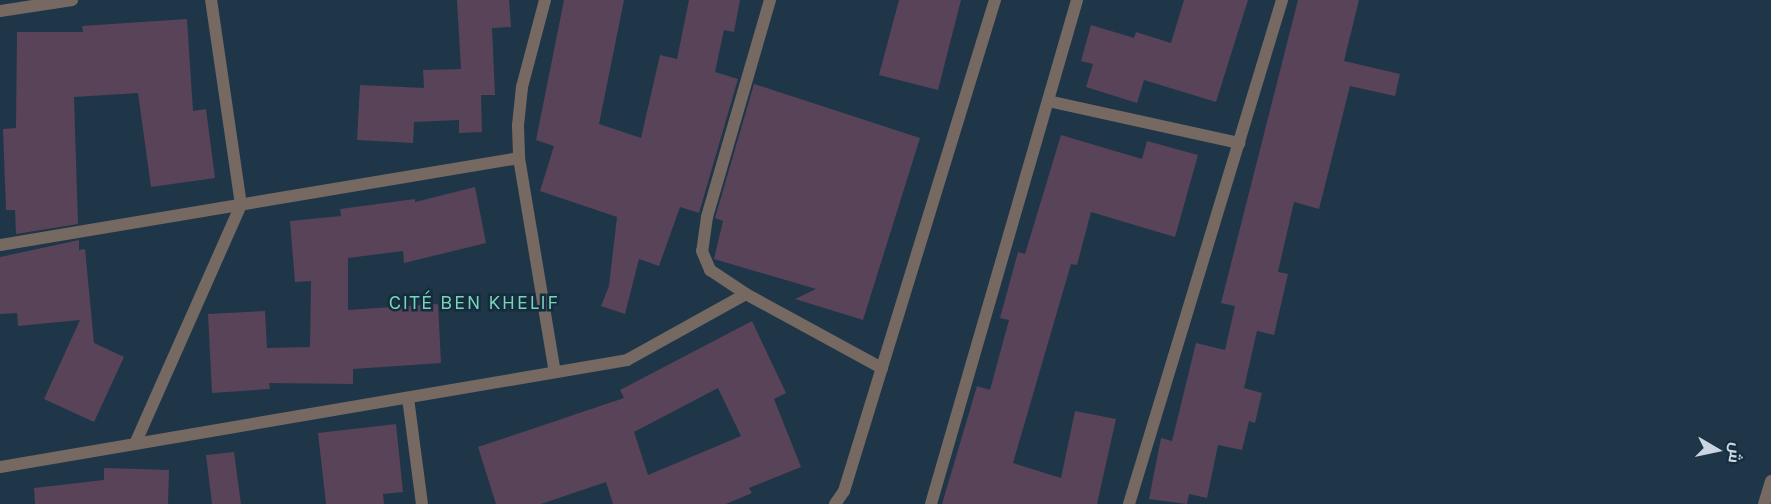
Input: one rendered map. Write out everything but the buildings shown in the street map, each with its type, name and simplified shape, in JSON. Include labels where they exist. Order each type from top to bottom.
[{"type":"street","points":[[3,0],[0,10],[72,0]]},
{"type":"street","points":[[135,444],[242,205],[211,0]]},
{"type":"street","points":[[545,0],[522,87],[519,158],[555,372]]},
{"type":"street","points":[[770,0],[707,217],[702,250],[710,270],[746,294],[882,368]]},
{"type":"street","points":[[835,504],[844,491],[995,0]]},
{"type":"street","points":[[931,504],[1077,0]]},
{"type":"street","points":[[1129,504],[1282,0]]},
{"type":"street","points":[[1048,101],[1239,143]]},
{"type":"street","points":[[0,245],[519,158]]},
{"type":"street","points":[[0,467],[627,360],[746,294]]},
{"type":"street","points":[[408,398],[422,504]]},
{"type":"street","points":[[1764,504],[1771,482]]},
{"type":"district","name":"CITÉ BEN KHELIF","points":[[474,302]]}]
